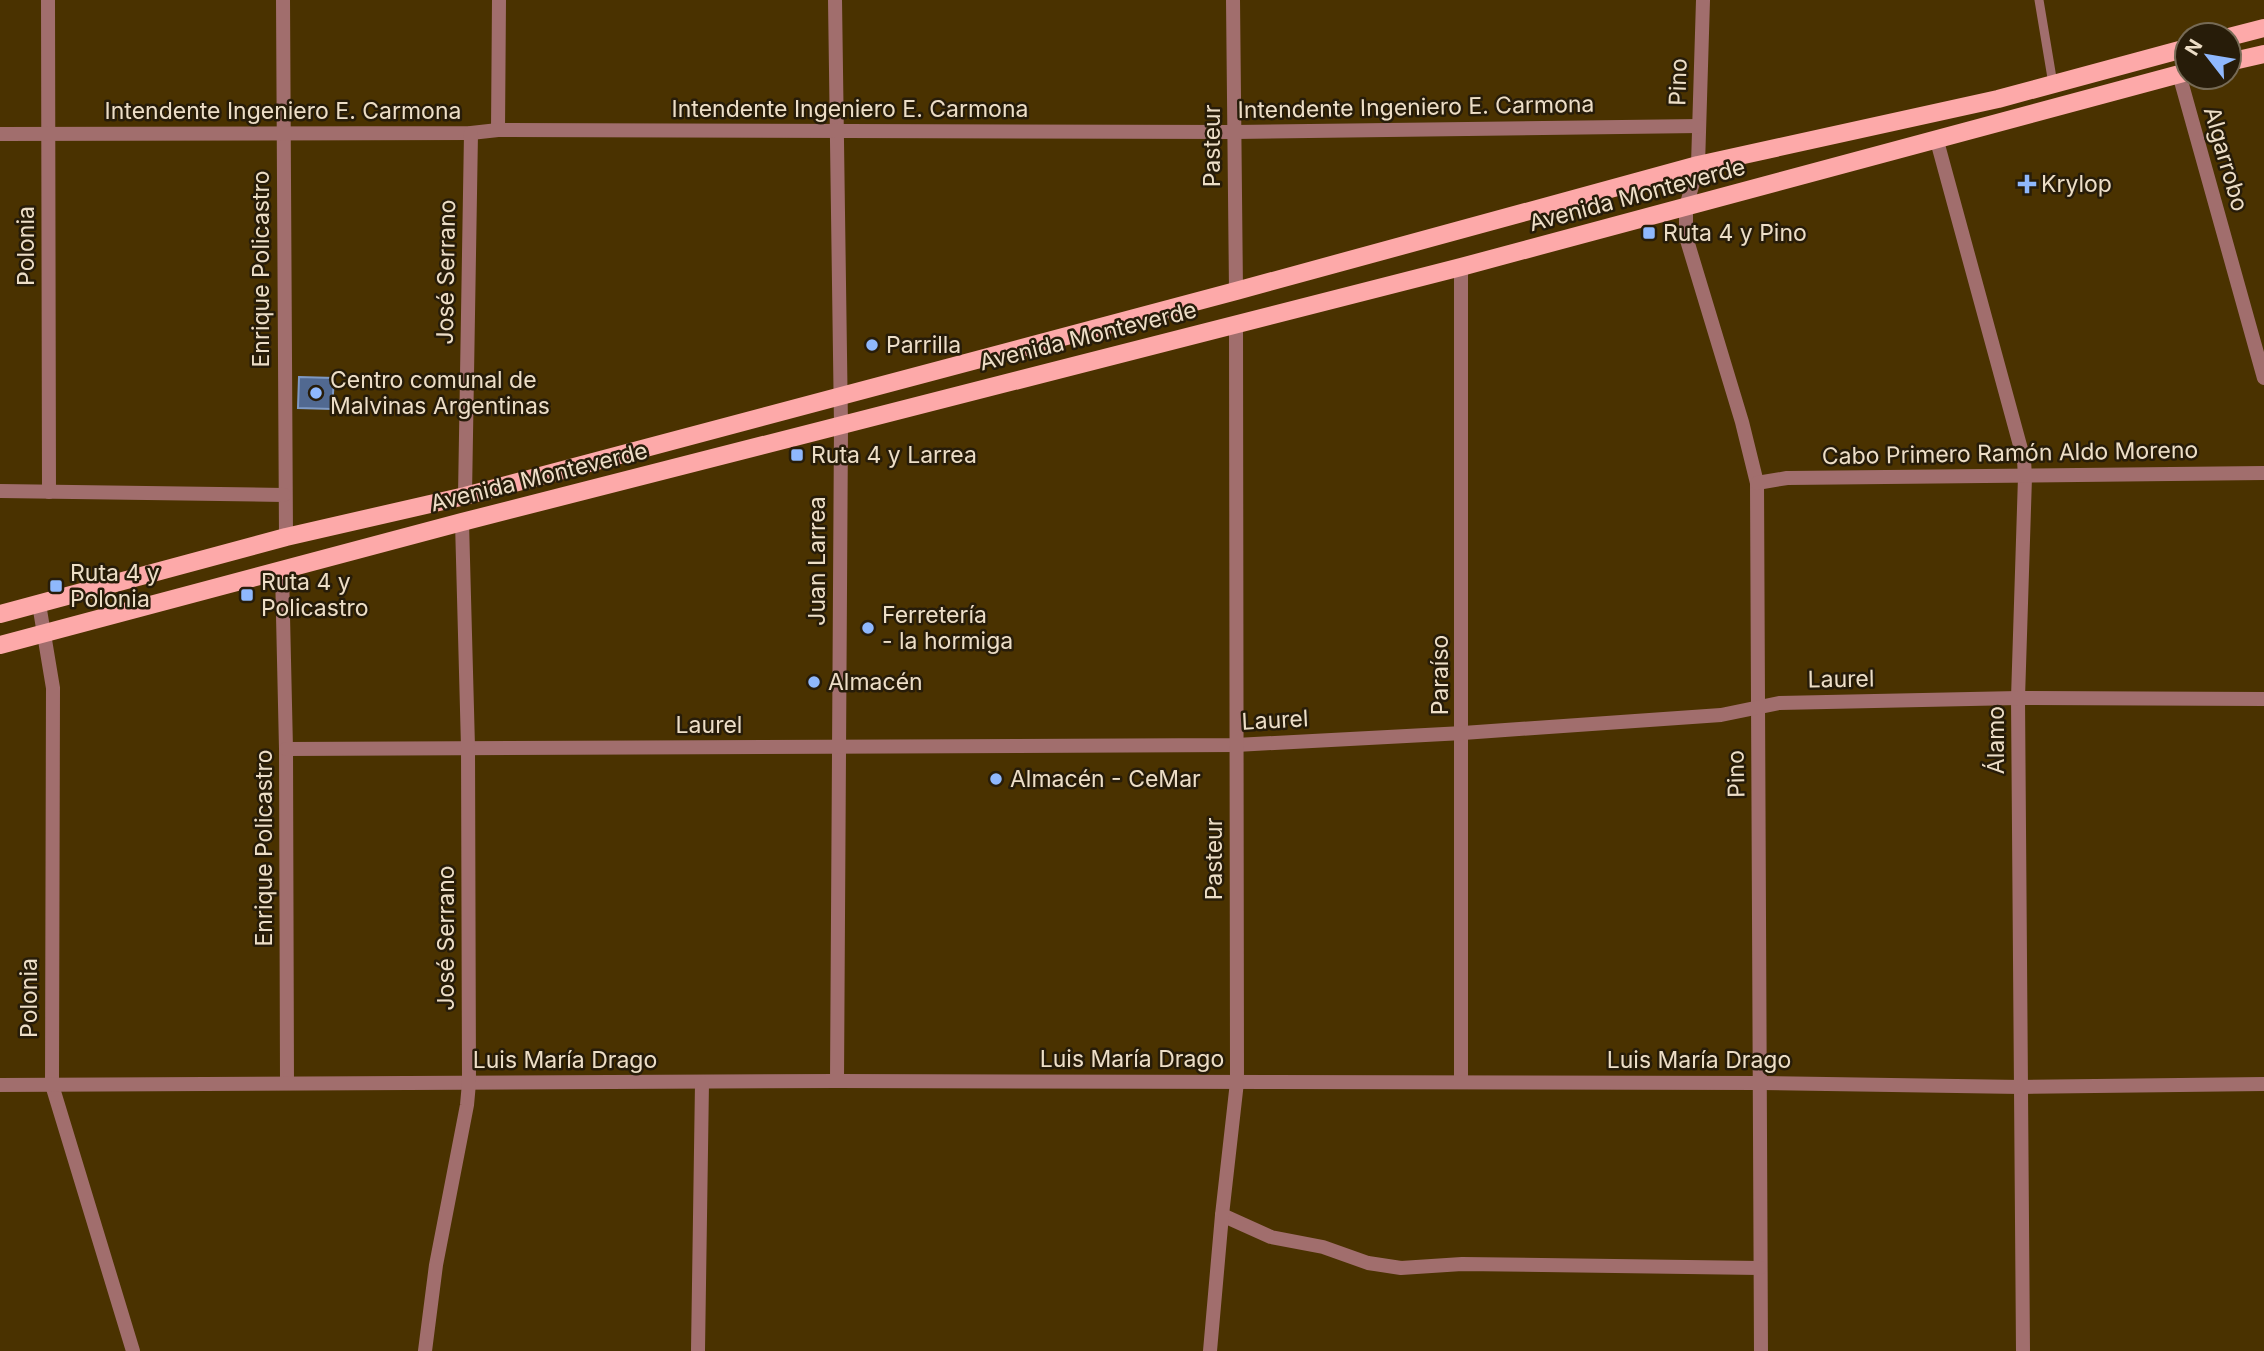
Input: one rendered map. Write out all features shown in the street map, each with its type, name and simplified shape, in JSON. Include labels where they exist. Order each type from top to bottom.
[{"type":"main road","points":[[2243,33],[2264,28]]},
{"type":"main road","name":"Avenida Monteverde","points":[[0,614],[286,537],[466,496],[1698,165],[1998,99],[2173,52]]},
{"type":"main road","points":[[2243,59],[2264,54]]},
{"type":"main road","name":"Avenida Monteverde","points":[[0,645],[462,522],[1461,267],[2173,76]]},
{"type":"street","name":"Polonia","points":[[48,0],[50,492]]},
{"type":"street","name":"Enrique Policastro","points":[[283,0],[286,537]]},
{"type":"street","points":[[498,130],[499,0]]},
{"type":"street","name":"Juan Larrea","points":[[835,0],[841,425],[837,1081]]},
{"type":"street","name":"Pasteur","points":[[1233,0],[1236,291]]},
{"type":"street","name":"Pino","points":[[1703,0],[1698,165],[1686,207],[1686,237],[1745,431],[1758,483],[1761,1351]]},
{"type":"street","name":"Algarrobo","points":[[2188,91],[2264,378]]},
{"type":"street","name":"Intendente Ingeniero E. Carmona","points":[[0,134],[471,133],[498,130],[1235,132],[1699,126]]},
{"type":"street","name":"José Serrano","points":[[466,496],[471,133]]},
{"type":"street","name":"Álamo","points":[[1937,141],[2020,447],[2025,477],[2018,698],[2024,1351]]},
{"type":"street","name":"Paraíso","points":[[1461,267],[1461,1082]]},
{"type":"street","name":"Pasteur","points":[[1210,1351],[1237,1082],[1236,323]]},
{"type":"street","name":"Cabo Primero Ramón Aldo Moreno","points":[[1758,483],[1787,478],[2264,473]]},
{"type":"street","points":[[0,491],[284,495]]},
{"type":"street","name":"José Serrano","points":[[425,1351],[436,1265],[469,1083],[468,747],[462,522]]},
{"type":"street","name":"Enrique Policastro","points":[[282,571],[286,749],[287,1083]]},
{"type":"street","name":"Polonia","points":[[39,604],[53,688],[52,1085],[133,1351]]},
{"type":"street","name":"Laurel","points":[[286,749],[1236,745],[1721,715],[1779,703],[2018,698],[2264,699]]},
{"type":"street","name":"Luis María Drago","points":[[0,1085],[837,1081],[1761,1083],[2021,1087],[2264,1084]]},
{"type":"street","points":[[698,1351],[702,1083]]},
{"type":"street","points":[[1222,1215],[1271,1237],[1323,1247],[1368,1263],[1401,1268],[1462,1264],[1760,1268]]},
{"type":"lane","points":[[2039,0],[2053,84]]},
{"type":"building","name":"Centro comunal de Malvinas Argentinas","points":[[299,377],[334,378],[332,409],[298,408]]},
{"type":"place","name":"Krylop","points":[[2027,184]]},
{"type":"place","name":"Ruta 4 y Pino","points":[[1649,233]]},
{"type":"place","name":"Parrilla","points":[[872,345]]},
{"type":"place","name":"Centro comunal de Malvinas Argentinas","points":[[316,393]]},
{"type":"place","name":"Ruta 4 y Larrea","points":[[797,455]]},
{"type":"place","name":"Ruta 4 y Polonia","points":[[56,586]]},
{"type":"place","name":"Ruta 4 y Policastro","points":[[247,595]]},
{"type":"place","name":"Ferretería - la hormiga","points":[[868,628]]},
{"type":"place","name":"Almacén","points":[[814,682]]},
{"type":"place","name":"Almacén - CeMar","points":[[996,779]]}]
